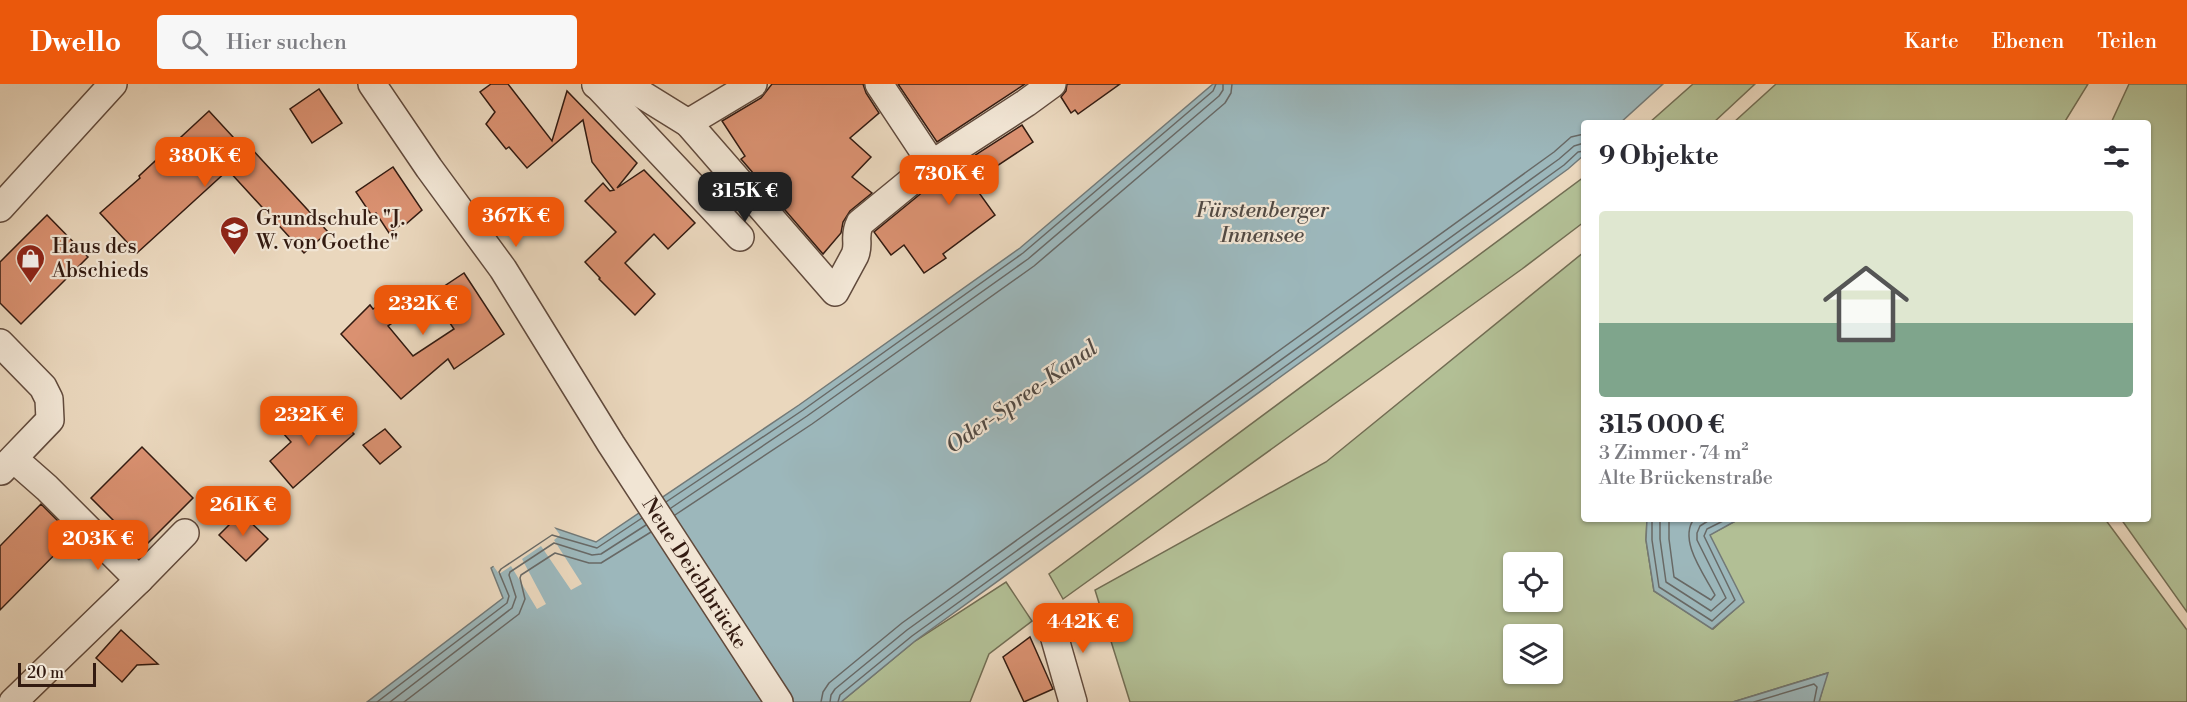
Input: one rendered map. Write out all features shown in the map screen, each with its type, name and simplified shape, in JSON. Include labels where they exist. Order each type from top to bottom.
[{"type":"street","points":[[0,208],[113,84]]},
{"type":"street","name":"Neue Deichbrücke","points":[[372,84],[429,168],[503,269],[611,444],[779,702]]},
{"type":"street","points":[[596,84],[625,84],[688,123],[836,292],[857,250],[856,232],[860,223],[932,164],[1052,84]]},
{"type":"street","points":[[596,84],[740,237]]},
{"type":"street","points":[[688,123],[753,84]]},
{"type":"street","points":[[879,84],[932,164]]},
{"type":"street","points":[[0,343],[44,387],[49,399],[50,420],[7,465],[47,488],[139,580]]},
{"type":"street","points":[[13,702],[185,533]]},
{"type":"street","points":[[1049,618],[1073,702]]},
{"type":"green space","points":[[1693,84],[1755,84],[1716,120],[1652,120]]},
{"type":"green space","points":[[1776,84],[2088,84],[2066,120],[1736,120]]},
{"type":"green space","points":[[2129,84],[2187,84],[2187,612],[2123,522],[2151,522],[2151,120],[2112,120]]},
{"type":"green space","points":[[1581,179],[1581,224],[1522,269],[1063,599],[1049,574]]},
{"type":"green space","points":[[1581,254],[1581,522],[1647,522],[1646,540],[1654,591],[1713,629],[1743,602],[1709,535],[1733,522],[2107,522],[2187,630],[2187,702],[1819,702],[1827,673],[1733,702],[1130,702],[1095,590],[1326,462]]},
{"type":"green space","points":[[1006,582],[1032,621],[989,654],[970,702],[841,702],[915,641]]},
{"type":"water","name":"Fürstenberger Innensee","points":[[1213,84],[1663,84],[1623,120],[1581,120],[1581,158],[1568,169],[915,641],[841,702],[367,702],[503,598],[491,568],[552,527],[596,542],[799,405],[1020,248]]},
{"type":"water","points":[[1647,522],[1734,522],[1710,535],[1744,602],[1712,629],[1654,591],[1646,540]]},
{"type":"water","points":[[1828,673],[1819,702],[1733,702]]},
{"type":"pier","points":[[552,524],[560,535],[554,540],[582,584],[571,590],[541,546],[522,559],[546,604],[537,609],[511,566],[499,574],[492,564]]},
{"type":"building","points":[[491,84],[508,84],[552,141],[567,91],[637,163],[617,188],[644,170],[695,223],[668,249],[654,234],[625,263],[655,294],[635,315],[585,262],[616,232],[585,201],[603,183],[610,191],[614,190],[592,162],[583,120],[527,168],[509,147],[506,149],[486,124],[495,112],[480,92]]},
{"type":"building","points":[[772,84],[863,84],[879,113],[850,138],[871,157],[852,177],[872,193],[850,211],[843,222],[841,233],[823,254],[741,159],[745,156],[722,121],[761,98]]},
{"type":"building","points":[[898,84],[1025,84],[937,142]]},
{"type":"building","points":[[1067,84],[1120,84],[1078,114],[1075,110],[1071,113],[1061,97],[1066,91]]},
{"type":"building","points":[[319,89],[342,123],[312,143],[290,109]]},
{"type":"building","points":[[209,111],[245,150],[249,146],[328,232],[304,253],[228,170],[137,253],[100,213]]},
{"type":"building","points":[[1022,125],[1033,142],[985,174],[989,181],[977,190],[995,215],[943,254],[946,258],[924,273],[904,245],[891,255],[874,232],[941,177]]},
{"type":"building","points":[[393,167],[422,210],[406,224],[405,222],[389,233],[376,213],[372,216],[356,192]]},
{"type":"building","name":"Haus des Abschieds","points":[[47,215],[88,257],[21,324],[0,303],[0,262]]},
{"type":"building","points":[[464,273],[504,334],[454,369],[448,359],[401,399],[341,334],[370,305],[373,309],[403,289],[416,307],[388,326],[413,356],[454,329],[431,295]]},
{"type":"building","points":[[304,414],[316,427],[330,414],[336,420],[338,418],[354,434],[293,488],[270,461],[291,442],[283,433]]},
{"type":"building","points":[[385,429],[401,447],[380,464],[363,445]]},
{"type":"building","points":[[142,447],[193,498],[142,549],[91,498]]},
{"type":"building","points":[[41,504],[73,536],[0,610],[0,546]]},
{"type":"building","points":[[241,513],[268,539],[246,561],[219,535]]},
{"type":"building","points":[[121,630],[158,664],[137,665],[122,682],[96,658]]},
{"type":"building","points":[[1030,637],[1053,689],[1024,702],[1003,657]]},
{"type":"place","name":"Grundschule \"J. W. von Goethe\"","points":[[235,256]]},
{"type":"place","name":"Haus des Abschieds","points":[[31,284]]},
{"type":"water label","name":"Oder-Spree-Kanal","points":[[1021,396]]}]
